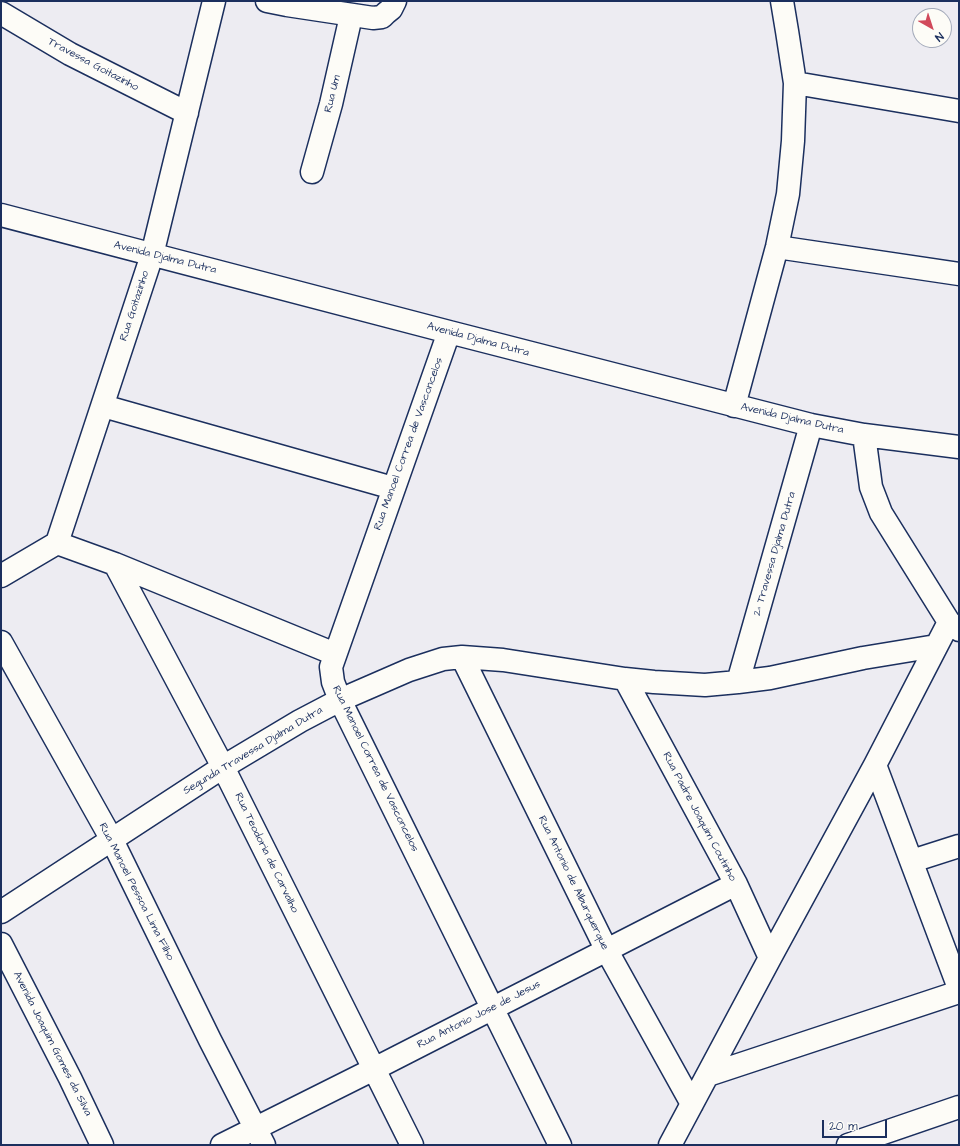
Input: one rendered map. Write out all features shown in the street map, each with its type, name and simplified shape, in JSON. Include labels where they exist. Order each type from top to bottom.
[{"type":"street","name":"Rua Goitazinho","points":[[57,543],[152,255],[214,1]]},
{"type":"street","points":[[267,1],[351,16],[373,18],[382,17],[391,9],[395,1]]},
{"type":"street","points":[[734,406],[777,247],[788,194],[793,141],[795,83],[782,1]]},
{"type":"street","name":"Travessa Goitazinho","points":[[1,13],[70,54],[187,113]]},
{"type":"street","name":"Rua Um","points":[[312,172],[351,16]]},
{"type":"street","points":[[795,83],[959,111]]},
{"type":"street","name":"Avenida Djalma Dutra","points":[[1,215],[811,425],[864,435],[959,447]]},
{"type":"street","points":[[777,247],[959,274]]},
{"type":"street","name":"Rua Manoel Correa de Vasconcelos","points":[[449,332],[335,654],[331,667],[333,682],[340,700],[560,1145]]},
{"type":"street","points":[[102,406],[393,488]]},
{"type":"street","name":"2ª Travessa Djalma Dutra","points":[[738,682],[811,425]]},
{"type":"street","points":[[670,1145],[875,765],[936,646],[954,626],[881,513],[871,487],[864,435]]},
{"type":"street","points":[[1,576],[57,543],[115,564],[335,654]]},
{"type":"street","name":"Rua Teodoria de Carvalho","points":[[115,564],[223,767],[412,1145]]},
{"type":"street","name":"Rua Manoel Pessoa Lima Filho","points":[[1,642],[112,840],[259,1137]]},
{"type":"street","name":"Segunda Travessa Djalma Dutra","points":[[1,912],[223,767],[300,721],[340,700],[409,670],[443,659],[462,657],[503,660],[625,679],[706,685],[770,678],[863,658],[936,646]]},
{"type":"street","name":"Rua Antonio de Alburquerque","points":[[462,657],[607,951],[692,1104]]},
{"type":"street","name":"Rua Padre Joaquim Coutinho","points":[[625,679],[736,884],[770,958]]},
{"type":"street","points":[[875,765],[959,988]]},
{"type":"street","points":[[912,861],[959,846]]},
{"type":"street","name":"Rua Antonio Jose de Jesus","points":[[222,1145],[259,1137],[374,1069],[736,884]]},
{"type":"street","name":"Avenida Joaquim Gomes da Silva","points":[[1,944],[70,1078],[102,1145]]},
{"type":"street","points":[[708,1075],[959,992]]},
{"type":"street","points":[[848,1145],[959,1107]]}]
